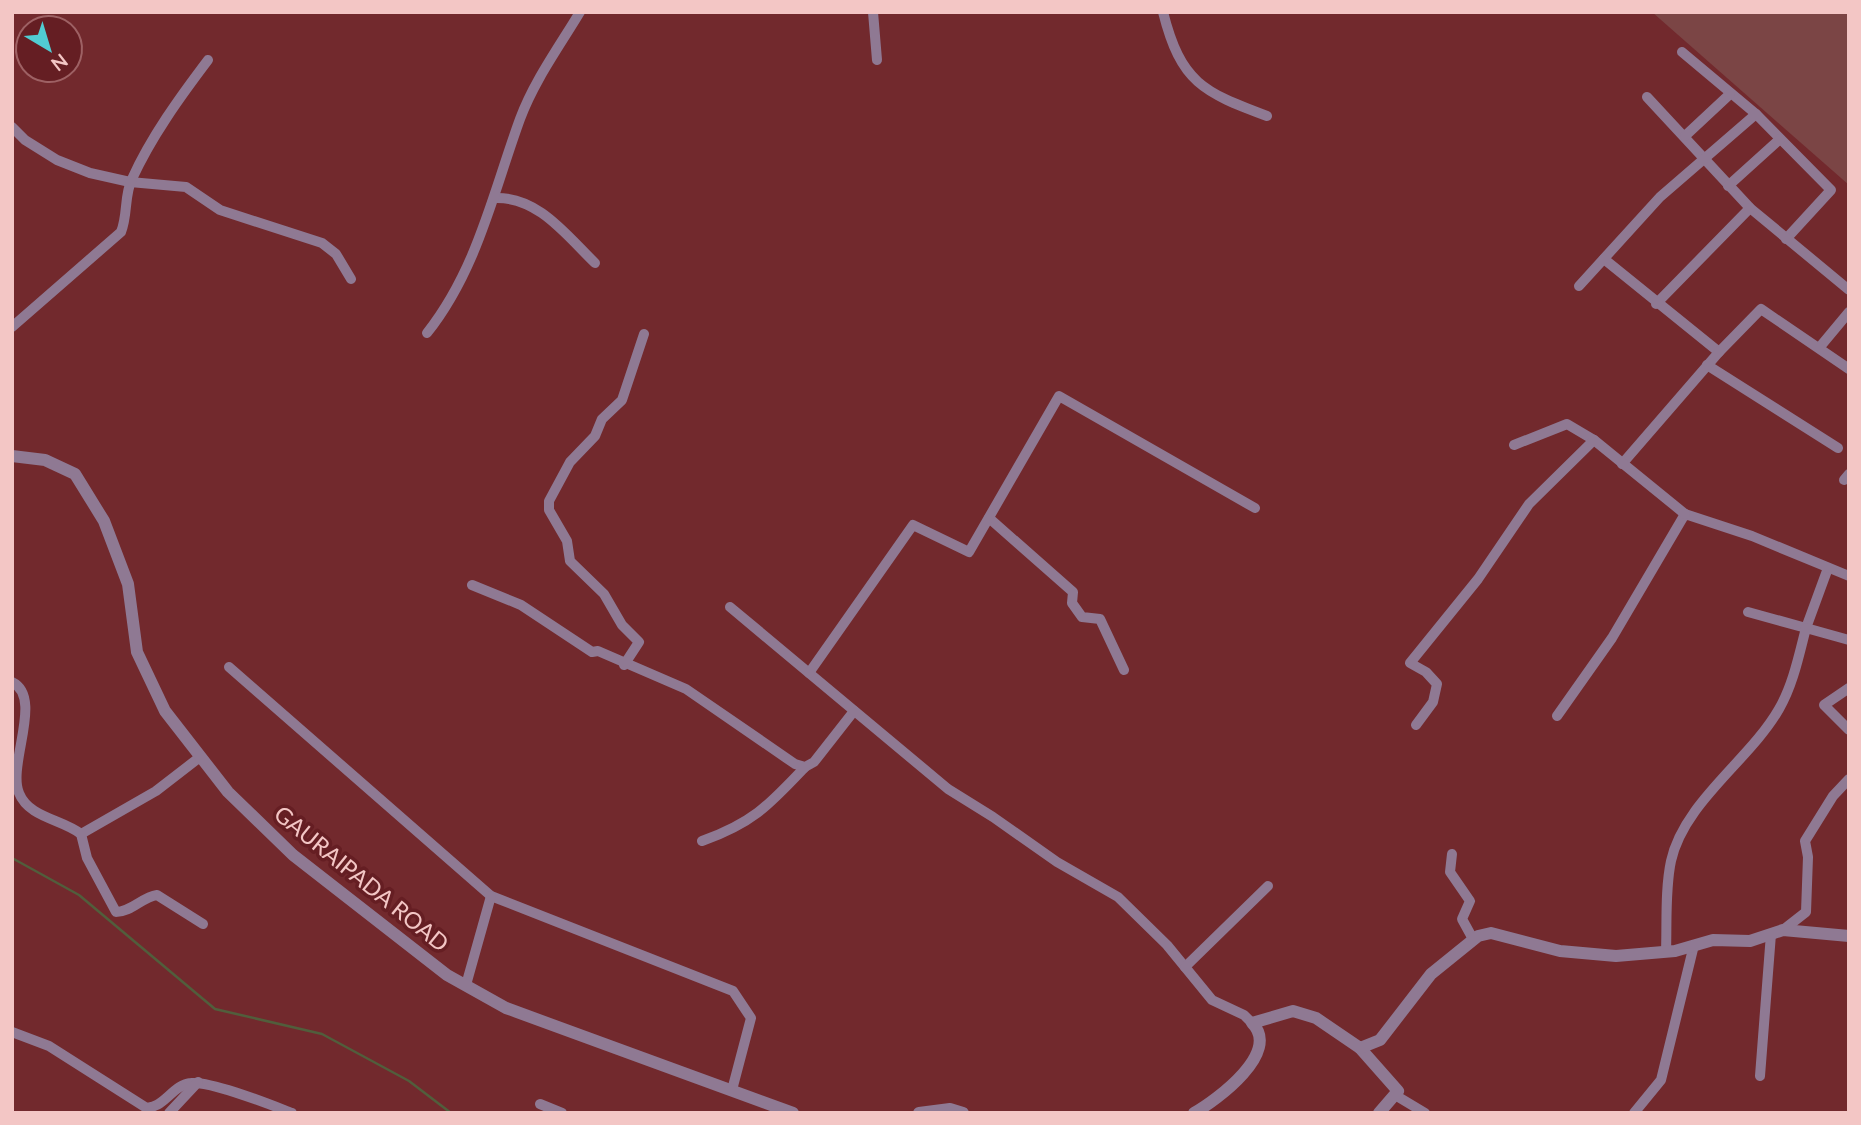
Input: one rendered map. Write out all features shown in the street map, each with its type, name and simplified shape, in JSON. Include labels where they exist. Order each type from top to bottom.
[{"type":"street","points":[[427,333],[478,248],[532,92],[580,12]]},
{"type":"street","points":[[873,12],[877,60]]},
{"type":"street","points":[[1163,12],[1170,38],[1201,88],[1221,99],[1267,116]]},
{"type":"street","points":[[1682,52],[1756,114],[1831,190],[1786,240]]},
{"type":"street","points":[[12,327],[113,242],[126,221],[130,182],[175,104],[208,60]]},
{"type":"street","points":[[1685,136],[1730,94]]},
{"type":"street","points":[[1647,97],[1750,208],[1849,290]]},
{"type":"street","points":[[1579,286],[1683,176],[1756,114]]},
{"type":"street","points":[[12,127],[25,140],[57,160],[90,173],[130,182],[186,187],[220,210],[322,243],[336,254],[351,279]]},
{"type":"street","points":[[1728,186],[1780,139]]},
{"type":"street","points":[[494,198],[522,200],[542,212],[595,263]]},
{"type":"street","points":[[1656,304],[1750,208]]},
{"type":"street","points":[[1604,259],[1656,304],[1719,352]]},
{"type":"street","points":[[1622,464],[1707,365],[1761,309],[1849,369]]},
{"type":"street","points":[[1819,348],[1844,318]]},
{"type":"street","points":[[624,665],[639,642],[622,625],[604,594],[570,561],[567,541],[550,510],[549,501],[570,462],[595,436],[602,419],[622,400],[644,334]]},
{"type":"street","points":[[1707,365],[1838,448]]},
{"type":"street","points":[[809,673],[913,525],[969,552],[1059,396],[1255,508]]},
{"type":"street","points":[[1514,445],[1567,424],[1594,440],[1685,514],[1752,536],[1849,576]]},
{"type":"street","points":[[1416,725],[1433,702],[1437,684],[1426,672],[1410,663],[1478,579],[1529,503],[1594,440]]},
{"type":"street","name":"GAURAIPADA ROAD","points":[[12,456],[45,460],[75,474],[104,521],[128,584],[137,652],[165,711],[228,792],[293,855],[369,916],[466,985],[506,1008],[790,1112]]},
{"type":"street","points":[[1557,716],[1612,638],[1685,514]]},
{"type":"street","points":[[989,518],[1073,592],[1072,603],[1082,618],[1100,619],[1124,670]]},
{"type":"street","points":[[1666,951],[1671,861],[1679,838],[1734,763],[1779,710],[1795,671],[1806,628],[1828,568]]},
{"type":"street","points":[[472,585],[521,605],[592,652],[598,651],[624,665],[686,689],[795,764],[805,767]]},
{"type":"street","points":[[730,607],[948,789],[1056,862],[1118,897],[1185,967],[1212,1000],[1244,1015],[1259,1030],[1260,1041],[1252,1064],[1213,1102],[1194,1113]]},
{"type":"street","points":[[1748,612],[1849,640]]},
{"type":"street","points":[[229,667],[491,896],[733,992],[751,1018],[732,1090]]},
{"type":"street","points":[[12,682],[19,685],[27,700],[16,782],[20,796],[33,811],[80,834],[87,858],[116,912],[125,912],[148,896],[157,895],[203,924]]},
{"type":"street","points":[[1849,688],[1824,705],[1849,730]]},
{"type":"street","points":[[702,841],[737,828],[772,802],[805,767],[814,762],[854,711]]},
{"type":"street","points":[[80,834],[156,791],[200,757]]},
{"type":"street","points":[[1360,1048],[1380,1040],[1430,974],[1473,939],[1490,933],[1560,951],[1616,957],[1666,951],[1713,940],[1750,941],[1777,932],[1806,912],[1808,857],[1805,841],[1833,796],[1849,779]]},
{"type":"street","points":[[1452,854],[1450,872],[1470,901],[1462,919],[1473,939]]},
{"type":"street","points":[[1185,967],[1268,886]]},
{"type":"street","points":[[466,985],[491,896]]},
{"type":"street","points":[[1777,932],[1849,936]]},
{"type":"street","points":[[1760,1076],[1777,932]]},
{"type":"street","points":[[1634,1113],[1661,1080],[1694,944]]},
{"type":"street","points":[[1252,1023],[1293,1012],[1315,1018],[1360,1048],[1398,1091],[1379,1113]]},
{"type":"street","points":[[12,1032],[49,1046],[150,1108],[179,1086],[198,1082],[292,1113]]},
{"type":"street","points":[[173,1111],[198,1082]]},
{"type":"street","points":[[1395,1095],[1425,1113]]},
{"type":"street","points":[[540,1104],[562,1113]]},
{"type":"street","points":[[919,1113],[950,1109],[963,1113]]},
{"type":"shaded area","points":[[1652,12],[1849,12],[1849,185]]},
{"type":"waterway","points":[[12,858],[79,895],[215,1009],[322,1034],[409,1081],[451,1113]]}]
